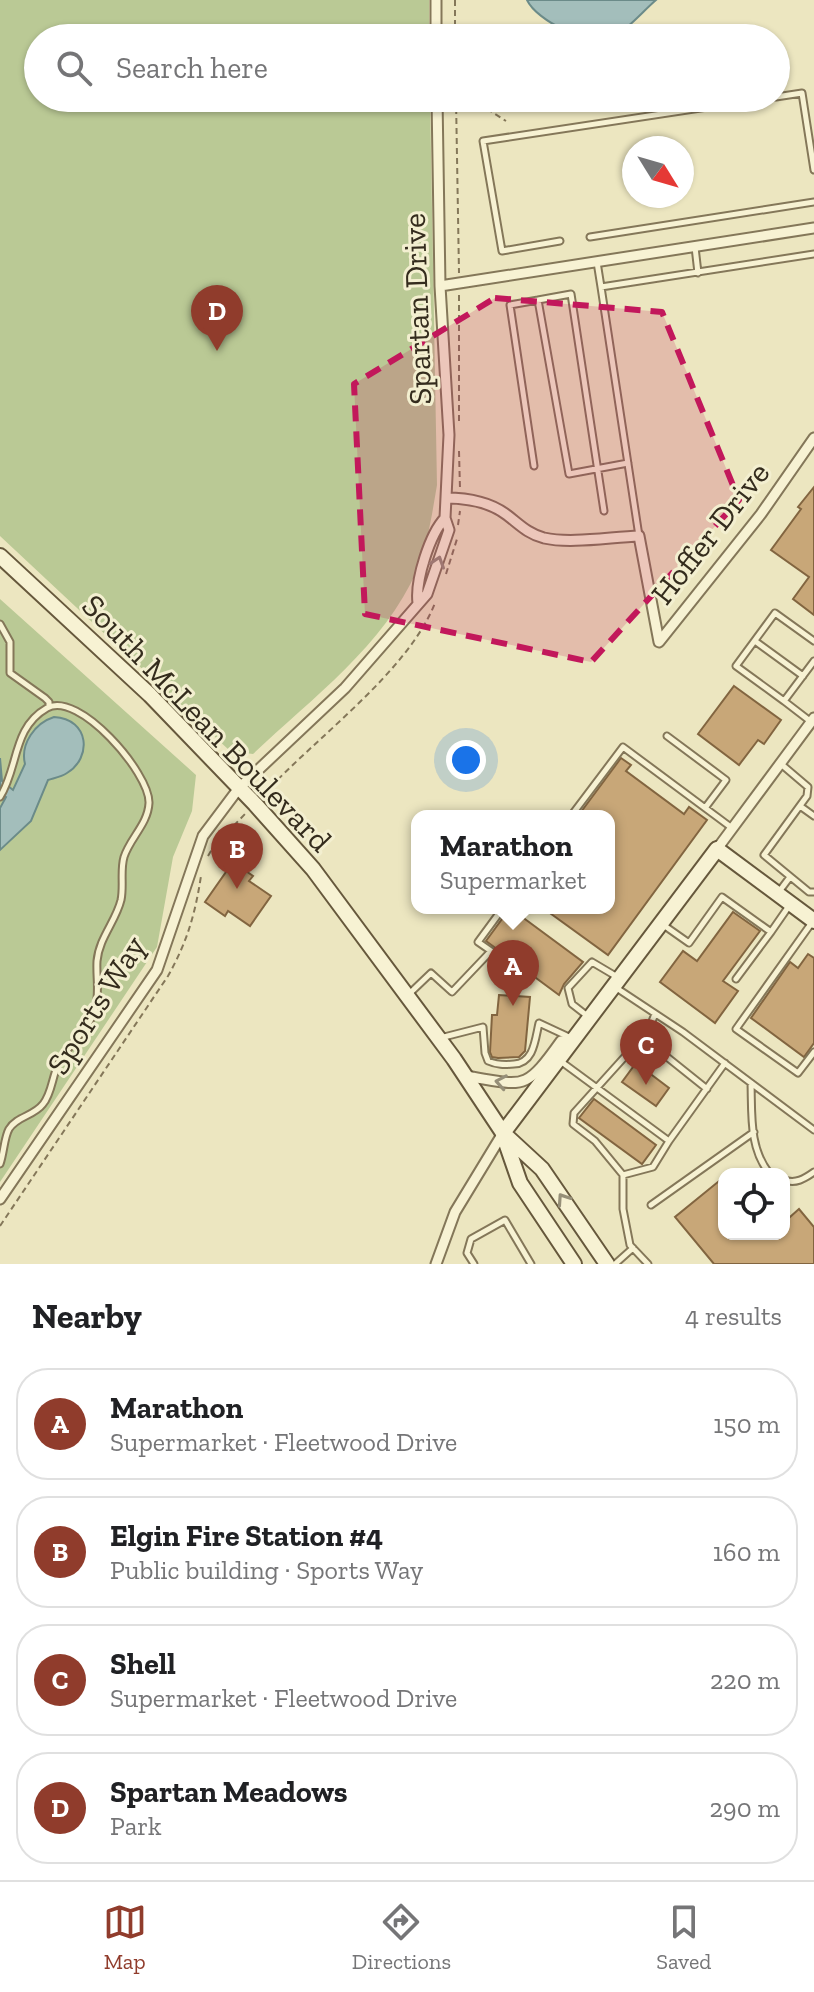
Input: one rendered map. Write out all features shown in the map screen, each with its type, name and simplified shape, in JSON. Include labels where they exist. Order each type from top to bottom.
[{"type":"main road","name":"South McLean Boulevard","points":[[0,556],[150,695],[313,869],[438,1038],[503,1133],[542,1169],[607,1264]]},
{"type":"main road","points":[[503,1133],[717,849],[814,920]]},
{"type":"main road","name":"South McLean Boulevard","points":[[503,1133],[520,1183],[574,1264]]},
{"type":"street","points":[[436,0],[436,24]]},
{"type":"street","name":"Spartan Drive","points":[[239,788],[345,688],[427,594],[449,530],[445,518],[449,435],[440,286],[437,112]]},
{"type":"street","points":[[440,286],[814,228]]},
{"type":"street","name":"Hoffer Drive","points":[[446,498],[486,504],[504,512],[522,529],[540,537],[556,540],[639,536],[659,642],[761,514],[814,438]]},
{"type":"street","points":[[717,849],[813,720]]},
{"type":"street","name":"Sports Way","points":[[0,1199],[157,970],[203,836],[239,788]]},
{"type":"street","points":[[465,1076],[514,1084],[527,1082],[561,1041],[574,1040]]},
{"type":"street","points":[[436,1264],[455,1212],[503,1133]]},
{"type":"lane","points":[[790,95],[802,93],[814,170]]},
{"type":"lane","points":[[560,241],[502,251],[483,141],[675,112]]},
{"type":"lane","points":[[590,237],[814,202]]},
{"type":"lane","points":[[695,247],[698,273]]},
{"type":"lane","points":[[601,287],[814,254]]},
{"type":"lane","points":[[597,262],[639,536]]},
{"type":"lane","points":[[534,466],[510,305],[571,294],[604,511]]},
{"type":"lane","points":[[538,300],[569,474],[628,463]]},
{"type":"lane","points":[[813,720],[736,666],[775,613],[814,641]]},
{"type":"lane","points":[[0,624],[10,642],[10,673],[45,698],[49,706]]},
{"type":"lane","points":[[755,641],[803,676]]},
{"type":"lane","points":[[784,701],[814,661]]},
{"type":"lane","points":[[0,796],[8,785],[17,745],[23,733],[31,721],[49,706],[67,708],[95,722],[141,777],[149,802],[146,816],[123,859],[121,897],[99,950],[95,1010],[59,1062],[42,1106],[12,1125],[7,1132],[0,1164]]},
{"type":"lane","points":[[667,736],[726,780],[705,808]]},
{"type":"lane","points":[[576,810],[623,747],[733,828]]},
{"type":"lane","points":[[780,764],[808,787],[807,796],[764,855],[809,892],[814,892]]},
{"type":"lane","points":[[800,806],[814,816]]},
{"type":"lane","points":[[777,893],[790,877]]},
{"type":"lane","points":[[661,923],[689,943],[722,897],[771,932]]},
{"type":"lane","points":[[736,979],[791,904]]},
{"type":"lane","points":[[407,996],[431,973],[452,992],[491,951],[478,942],[499,914]]},
{"type":"lane","points":[[814,920],[736,1029],[798,1073],[814,1052]]},
{"type":"lane","points":[[590,1018],[572,1004],[568,988],[592,962],[655,1014],[814,1130]]},
{"type":"lane","points":[[648,1264],[630,1245],[623,1209],[623,1175],[595,1141],[573,1124],[574,1113],[642,1037],[655,1014]]},
{"type":"lane","points":[[438,1038],[483,1027],[485,1053],[488,1061],[497,1065],[523,1064],[529,1059],[539,1023],[574,1040]]},
{"type":"lane","points":[[642,1037],[707,1089]]},
{"type":"lane","points":[[559,1060],[669,1141]]},
{"type":"lane","points":[[623,1175],[653,1167],[725,1063]]},
{"type":"lane","points":[[751,1082],[754,1132],[760,1161],[765,1168]]},
{"type":"lane","points":[[651,1205],[754,1132]]},
{"type":"lane","points":[[790,1182],[813,1173]]},
{"type":"lane","points":[[474,1264],[467,1253],[471,1239],[505,1220],[531,1264]]},
{"type":"lane","points":[[615,1264],[633,1248]]},
{"type":"path","points":[[455,0],[455,24]]},
{"type":"path","points":[[456,112],[460,213],[459,424]]},
{"type":"path","points":[[492,112],[506,121]]},
{"type":"path","points":[[445,576],[457,545],[459,439]]},
{"type":"path","points":[[267,791],[390,671],[435,603]]},
{"type":"highlighted area","points":[[495,298],[662,312],[739,500],[591,662],[365,614],[354,384]]},
{"type":"green space","points":[[0,0],[429,0],[429,24],[24,24],[24,112],[430,112],[437,485],[417,570],[386,623],[345,670],[253,754],[230,751],[0,536]]},
{"type":"green space","points":[[0,599],[196,775],[192,811],[173,857],[157,947],[0,1182]]},
{"type":"water","points":[[527,0],[656,0],[630,24],[554,24]]},
{"type":"water","points":[[54,717],[75,724],[81,732],[81,758],[67,773],[48,780],[31,821],[0,850],[0,808],[6,797],[0,793],[0,758],[2,781],[13,790],[25,764],[25,749],[30,735]]},
{"type":"building","points":[[814,487],[814,615],[793,599],[809,577],[771,550]]},
{"type":"building","points":[[734,686],[781,720],[764,744],[758,740],[739,765],[698,734]]},
{"type":"building","points":[[621,758],[631,765],[626,771],[684,814],[689,807],[707,820],[608,955],[551,914],[615,914],[615,810],[582,810]]},
{"type":"building","points":[[233,862],[253,876],[249,881],[271,896],[250,926],[228,911],[225,916],[205,902]]},
{"type":"building","points":[[733,912],[760,931],[723,981],[738,991],[715,1023],[660,982],[683,951],[697,961]]},
{"type":"building","points":[[506,914],[518,914],[583,962],[564,984],[559,995],[486,941]]},
{"type":"building","points":[[808,954],[814,958],[814,1043],[804,1057],[751,1018],[790,962],[798,968]]},
{"type":"building","points":[[499,995],[530,997],[525,1051],[519,1057],[492,1057],[490,1052],[492,1015],[497,1015]]},
{"type":"building","points":[[636,1063],[669,1088],[656,1106],[622,1082]]},
{"type":"building","points":[[594,1099],[656,1145],[642,1164],[579,1118]]},
{"type":"building","points":[[718,1182],[718,1240],[790,1240],[790,1217],[799,1209],[814,1227],[814,1264],[714,1264],[675,1217]]},
{"type":"place","name":"Spartan Meadows","points":[[217,351]]},
{"type":"place","name":"Elgin Fire Station #4","points":[[237,889]]},
{"type":"place","name":"Marathon","points":[[513,1006]]},
{"type":"place","name":"Shell","points":[[646,1085]]}]
